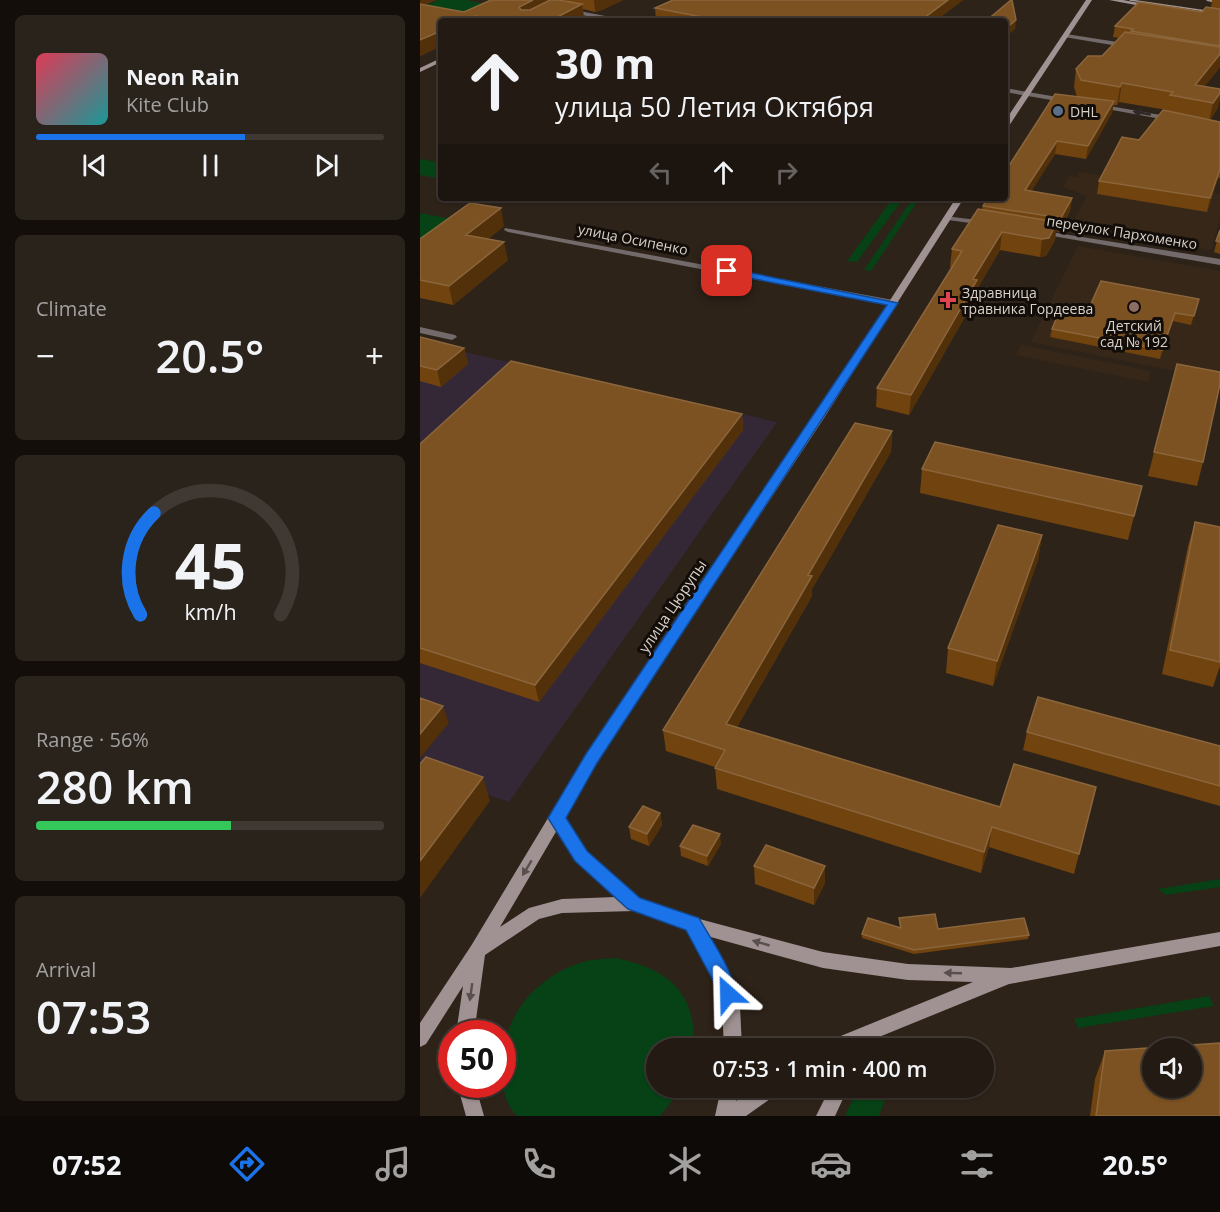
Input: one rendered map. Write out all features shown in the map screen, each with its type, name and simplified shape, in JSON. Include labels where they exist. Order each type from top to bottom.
[{"type":"main road","points":[[1008,121],[1089,0]]},
{"type":"main road","points":[[1112,0],[1162,8]]},
{"type":"main road","points":[[1209,0],[1220,2]]},
{"type":"main road","points":[[420,70],[438,61]]},
{"type":"main road","name":"улица Цюрупы","points":[[420,1038],[477,951],[591,759],[958,201]]},
{"type":"main road","points":[[557,818],[581,856],[634,904]]},
{"type":"main road","points":[[467,1020],[477,951],[535,913],[562,906],[634,904],[692,924],[823,960],[908,972],[1011,976],[1220,939]]},
{"type":"main road","points":[[692,924],[724,982],[731,1006],[733,1038]]},
{"type":"main road","points":[[872,1038],[1011,976]]},
{"type":"main road","points":[[470,1098],[475,1116]]},
{"type":"main road","points":[[724,1116],[728,1098]]},
{"type":"main road","points":[[730,1116],[756,1098]]},
{"type":"main road","points":[[825,1116],[834,1098]]},
{"type":"street","points":[[560,9],[606,18]]},
{"type":"street","points":[[1066,36],[1134,47]]},
{"type":"street","points":[[1008,91],[1074,102]]},
{"type":"street","points":[[1093,105],[1177,120]]},
{"type":"street","points":[[948,218],[998,226]]},
{"type":"street","name":"улица Осипенко","points":[[508,230],[893,303]]},
{"type":"street","name":"переулок Пархоменко","points":[[1033,231],[1220,262]]},
{"type":"street","points":[[420,330],[452,337]]},
{"type":"shaded area","points":[[1080,172],[1220,194],[1220,219],[1211,250],[1070,227],[1087,196],[1063,187],[1069,176],[1077,177]]},
{"type":"shaded area","name":"Детский сад № 192","points":[[1078,246],[1220,271],[1220,380],[1031,342]]},
{"type":"shaded area","points":[[420,342],[777,422],[509,802],[420,771]]},
{"type":"shaded area","points":[[1021,345],[1151,371],[1148,382],[1016,355]]},
{"type":"green space","points":[[438,0],[466,0],[487,4],[449,18],[438,19],[420,8]]},
{"type":"green space","points":[[420,159],[438,162],[438,178],[420,175]]},
{"type":"green space","points":[[891,201],[901,201],[857,262],[847,261]]},
{"type":"green space","points":[[911,201],[917,202],[871,271],[864,270]]},
{"type":"green space","points":[[420,213],[451,219],[420,242]]},
{"type":"green space","points":[[1220,879],[1220,887],[1166,895],[1158,889]]},
{"type":"green space","points":[[615,958],[650,968],[664,976],[684,998],[694,1028],[694,1038],[646,1038],[646,1098],[674,1098],[660,1116],[517,1116],[506,1098],[516,1098],[516,1020],[513,1020],[515,1015],[537,988],[551,977],[566,968],[595,960]]},
{"type":"green space","points":[[1209,996],[1214,1006],[1078,1028],[1074,1019]]},
{"type":"green space","points":[[853,1098],[885,1098],[879,1116],[845,1116]]},
{"type":"building","points":[[491,0],[533,0],[519,7],[521,10],[530,10],[550,0],[582,4],[556,18],[475,16],[438,18],[438,32],[420,40],[420,4],[464,12]]},
{"type":"building","points":[[673,0],[948,0],[924,18],[708,18],[655,8]]},
{"type":"building","points":[[1012,0],[1016,20],[1008,27],[1008,18],[990,18]]},
{"type":"building","points":[[1139,2],[1202,12],[1206,7],[1220,9],[1220,46],[1131,31],[1133,29],[1115,26]]},
{"type":"building","points":[[1125,32],[1220,47],[1220,54],[1195,85],[1220,89],[1213,103],[1170,95],[1173,92],[1122,83],[1120,87],[1081,80],[1076,69],[1088,56],[1102,56]]},
{"type":"building","points":[[1055,94],[1114,101],[1088,146],[1057,141],[1025,190],[1072,198],[1061,218],[983,206],[986,201],[1008,201],[1008,167]]},
{"type":"building","points":[[1163,110],[1220,122],[1220,169],[1210,198],[1099,181],[1122,137],[1139,140]]},
{"type":"building","points":[[470,203],[501,208],[466,235],[504,242],[449,286],[420,280],[420,239]]},
{"type":"building","points":[[978,209],[1057,222],[1049,238],[1042,239],[1002,232],[973,279],[977,280],[911,395],[877,388],[962,251],[952,249]]},
{"type":"building","points":[[1220,230],[1220,242],[1216,241]]},
{"type":"building","points":[[1101,281],[1199,299],[1194,316],[1175,313],[1162,350],[1052,329],[1059,312],[1085,317]]},
{"type":"building","points":[[420,337],[464,348],[437,370],[420,366]]},
{"type":"building","points":[[511,361],[742,414],[535,685],[420,648],[420,444]]},
{"type":"building","points":[[1177,364],[1220,372],[1220,384],[1203,462],[1154,452]]},
{"type":"building","points":[[855,423],[892,431],[808,575],[812,576],[726,724],[1000,807],[1014,764],[1096,787],[1079,854],[992,827],[984,852],[715,768],[725,750],[663,730]]},
{"type":"building","points":[[935,442],[1142,486],[1134,516],[922,469]]},
{"type":"building","points":[[1195,522],[1220,527],[1220,662],[1170,650]]},
{"type":"building","points":[[998,525],[1042,535],[997,661],[948,648]]},
{"type":"building","points":[[1038,697],[1220,746],[1220,786],[1027,732]]},
{"type":"building","points":[[420,698],[443,706],[420,734]]},
{"type":"building","points":[[426,757],[483,777],[420,861],[420,764]]},
{"type":"building","points":[[643,806],[660,813],[647,834],[629,827]]},
{"type":"building","points":[[693,825],[720,834],[707,856],[680,846]]},
{"type":"building","points":[[766,845],[825,866],[814,888],[754,866]]},
{"type":"building","points":[[935,914],[938,929],[1024,918],[1029,935],[914,950],[862,934],[868,918],[901,928],[899,918]]},
{"type":"building","points":[[1220,1043],[1220,1116],[1096,1116],[1105,1051],[1142,1048],[1142,1098],[1202,1098],[1202,1044]]},
{"type":"tram line","points":[[1130,0],[1220,13]]},
{"type":"place","name":"DHL","points":[[1058,111]]},
{"type":"place","name":"Здравница травника Гордеева","points":[[948,300]]},
{"type":"place","name":"Детский сад № 192","points":[[1134,307]]},
{"type":"route","points":[[727,271],[893,303],[819,418],[591,759],[557,818],[581,856],[634,904],[692,924],[724,982],[728,994]]}]
